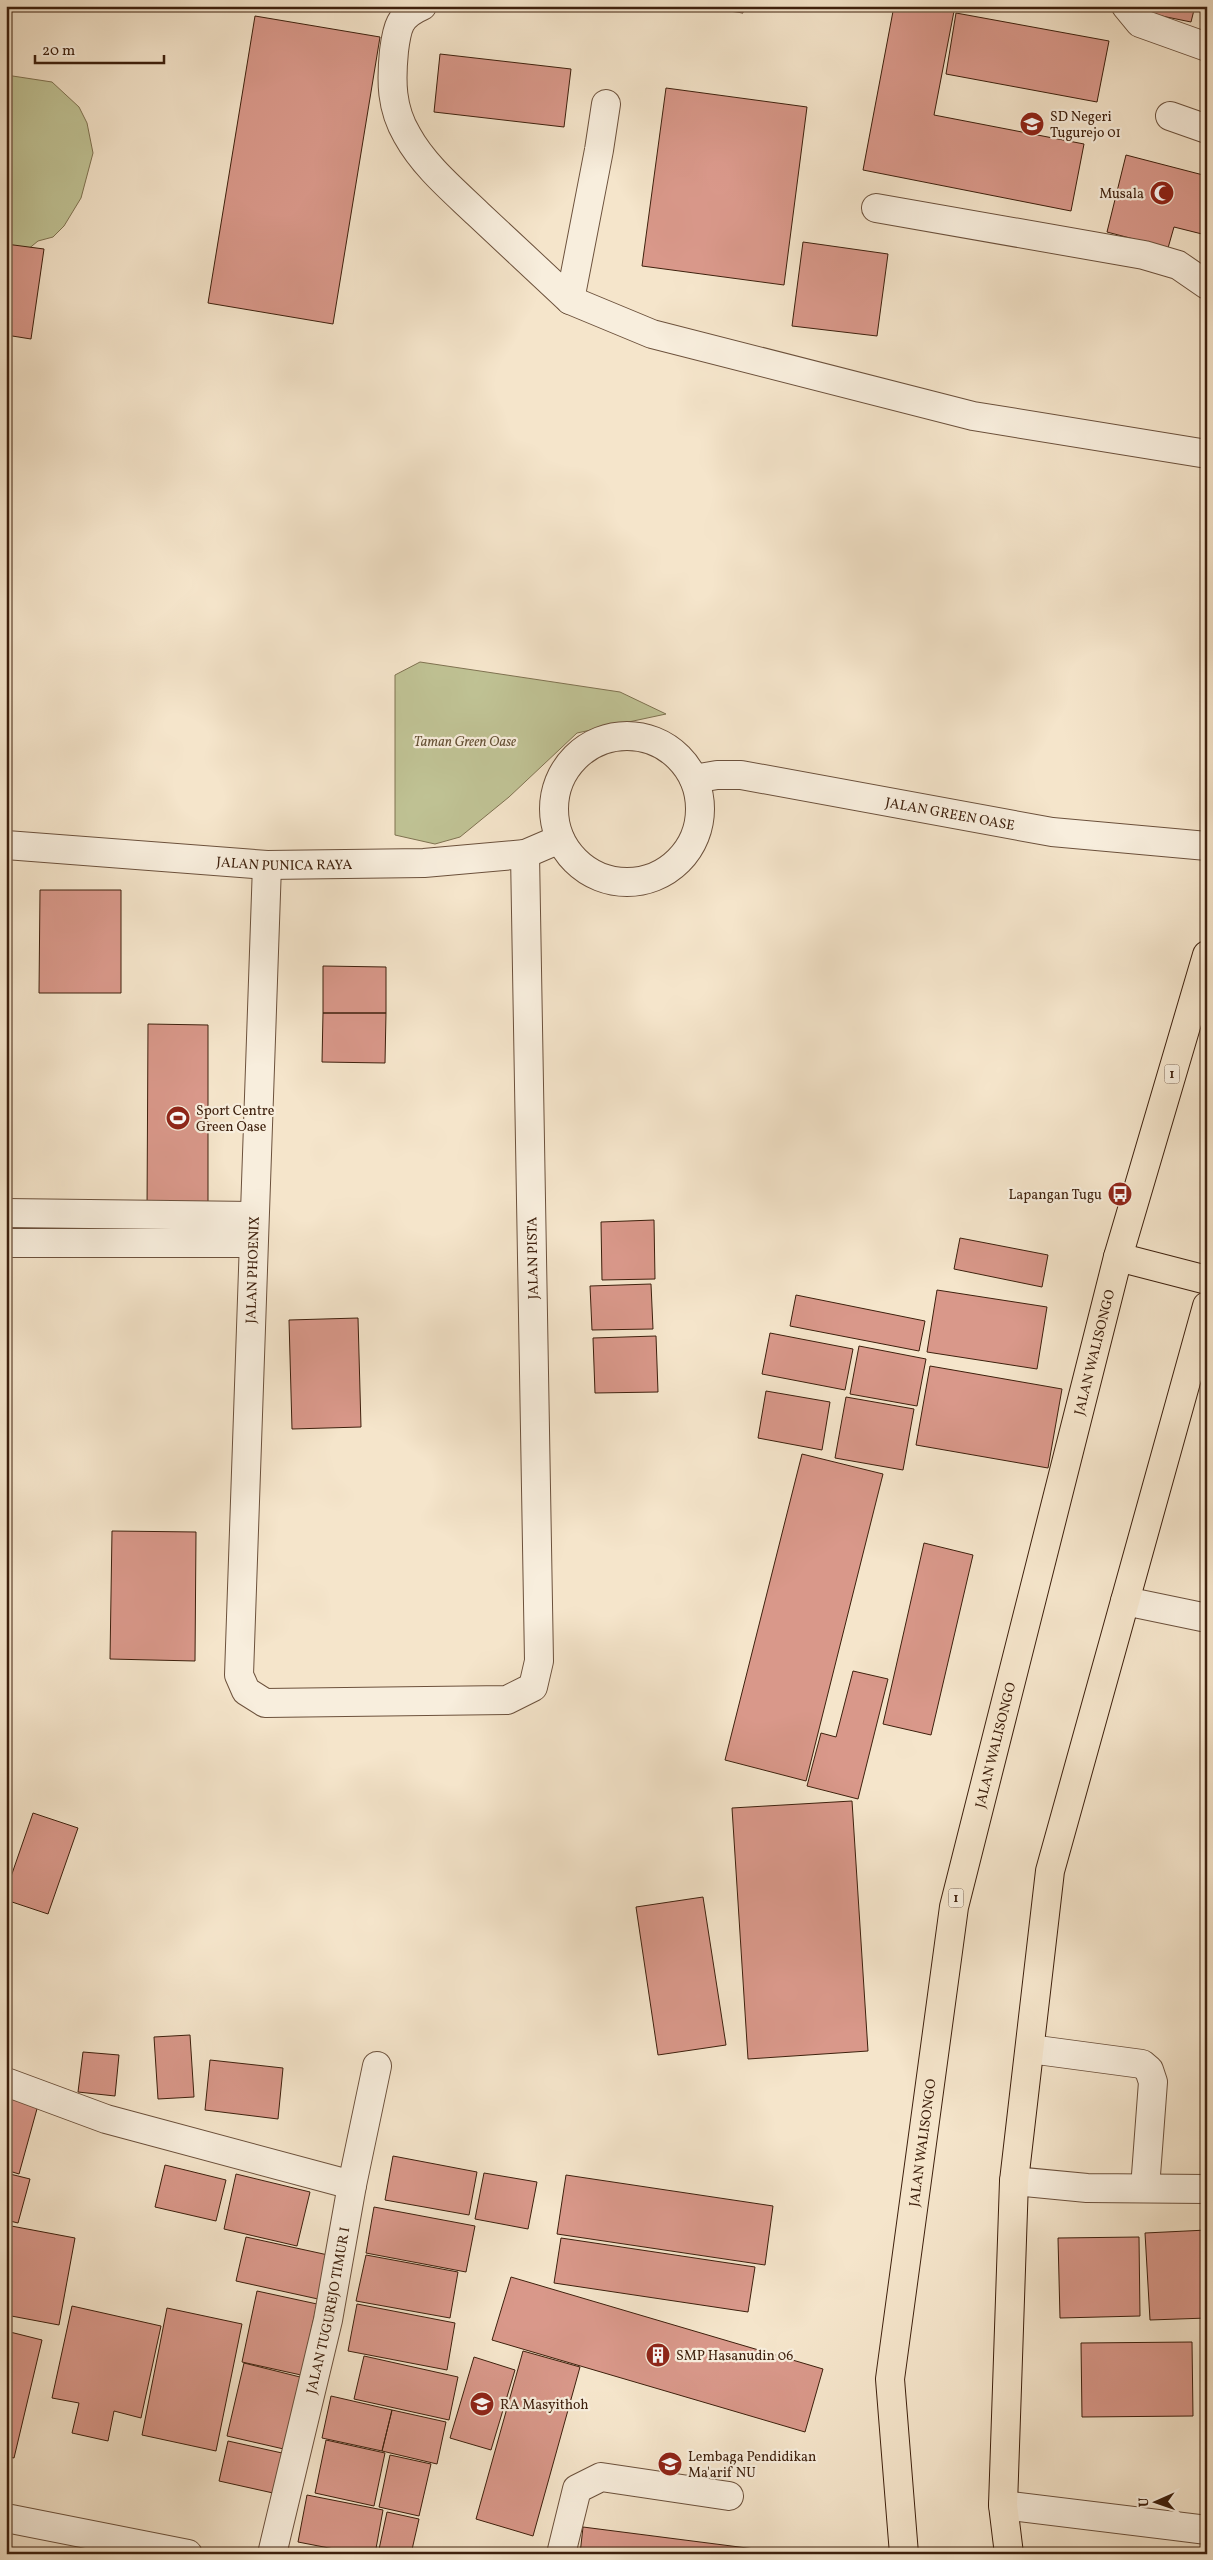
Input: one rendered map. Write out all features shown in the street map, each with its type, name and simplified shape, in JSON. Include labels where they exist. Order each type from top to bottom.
[{"type":"highway","name":"JALAN WALISONGO","points":[[904,2554],[890,2378],[954,1907],[1118,1257],[1207,955]]},
{"type":"highway","points":[[1118,1257],[1207,1280]]},
{"type":"highway","points":[[1009,2554],[1003,2505],[1014,2181],[1050,1871],[1207,1306]]},
{"type":"street","points":[[422,6],[408,12],[400,22],[390,82],[395,105],[406,134],[421,156],[451,188],[570,300],[652,334],[973,416],[1207,454]]},
{"type":"street","points":[[1126,6],[1140,23],[1207,47]]},
{"type":"street","points":[[570,300],[600,150],[606,104]]},
{"type":"street","points":[[1170,116],[1207,129]]},
{"type":"street","points":[[876,208],[1144,255],[1178,265],[1207,286]]},
{"type":"street","points":[[626,735],[654,740],[678,755],[694,779],[701,807],[696,836],[681,860],[657,877],[629,884],[600,878],[576,862],[560,839],[554,810],[559,782],[574,758],[597,741],[626,735]]},
{"type":"street","name":"JALAN GREEN OASE","points":[[694,779],[717,775],[741,775],[1052,832],[1207,846]]},
{"type":"street","name":"JALAN PUNICA RAYA","points":[[6,845],[267,865],[424,863],[525,854],[560,839]]},
{"type":"street","name":"JALAN PISTA","points":[[239,1675],[246,1691],[265,1703],[507,1700],[533,1688],[539,1661],[525,854]]},
{"type":"street","name":"JALAN PHOENIX","points":[[239,1675],[252,1243],[267,865]]},
{"type":"street","points":[[6,1213],[254,1216]]},
{"type":"street","points":[[6,1243],[252,1243]]},
{"type":"street","points":[[1125,1601],[1207,1618]]},
{"type":"street","points":[[1030,2049],[1142,2064],[1149,2070],[1153,2082],[1144,2188]]},
{"type":"street","name":"JALAN TUGUREJO TIMUR I","points":[[272,2554],[328,2320],[352,2185],[377,2066]]},
{"type":"street","points":[[6,2082],[106,2119],[352,2185]]},
{"type":"street","points":[[1014,2181],[1087,2188],[1207,2189]]},
{"type":"street","points":[[561,2554],[577,2489],[601,2477],[728,2496]]},
{"type":"street","points":[[1003,2505],[1207,2530]]},
{"type":"street","points":[[6,2518],[188,2554]]},
{"type":"green space","points":[[6,75],[52,82],[79,107],[87,123],[93,153],[81,198],[64,226],[53,237],[38,241],[21,255],[6,253]]},
{"type":"green space","name":"Taman Green Oase","points":[[420,662],[620,692],[666,714],[577,733],[509,797],[460,837],[435,844],[395,835],[395,675]]},
{"type":"building","points":[[695,6],[743,6],[743,13]]},
{"type":"building","points":[[894,6],[955,6],[934,115],[1084,144],[1071,211],[863,170]]},
{"type":"building","points":[[1154,6],[1195,6],[1191,22],[1152,14]]},
{"type":"building","points":[[1207,11],[1207,32],[1202,31]]},
{"type":"building","points":[[956,13],[1109,41],[1097,102],[946,74]]},
{"type":"building","points":[[255,16],[380,37],[333,324],[208,303]]},
{"type":"building","points":[[440,54],[571,69],[564,127],[434,112]]},
{"type":"building","points":[[666,88],[807,107],[784,285],[642,266]]},
{"type":"building","name":"Musala","points":[[1126,155],[1207,176],[1206,235],[1174,227],[1168,248],[1107,232]]},
{"type":"building","points":[[803,242],[888,254],[877,336],[792,326]]},
{"type":"building","points":[[6,244],[44,249],[31,339],[6,335]]},
{"type":"building","points":[[40,890],[121,890],[121,993],[39,993]]},
{"type":"building","points":[[323,966],[386,967],[386,1013],[323,1013]]},
{"type":"building","points":[[323,1013],[386,1013],[385,1063],[322,1062]]},
{"type":"building","name":"Sport Centre Green Oase","points":[[148,1024],[208,1025],[208,1211],[147,1211]]},
{"type":"building","points":[[654,1220],[655,1279],[602,1280],[601,1222]]},
{"type":"building","points":[[960,1238],[1048,1255],[1042,1287],[954,1269]]},
{"type":"building","points":[[651,1284],[653,1329],[592,1330],[590,1286]]},
{"type":"building","points":[[937,1290],[1047,1307],[1037,1369],[927,1352]]},
{"type":"building","points":[[796,1295],[925,1321],[919,1351],[790,1326]]},
{"type":"building","points":[[358,1318],[361,1427],[292,1429],[289,1320]]},
{"type":"building","points":[[770,1333],[853,1349],[845,1390],[762,1374]]},
{"type":"building","points":[[656,1336],[658,1392],[595,1393],[593,1338]]},
{"type":"building","points":[[859,1346],[926,1359],[917,1406],[850,1394]]},
{"type":"building","points":[[930,1366],[1062,1389],[1048,1468],[916,1445]]},
{"type":"building","points":[[766,1391],[830,1402],[822,1450],[758,1438]]},
{"type":"building","points":[[846,1397],[914,1409],[903,1470],[835,1458]]},
{"type":"building","points":[[802,1454],[883,1474],[806,1781],[725,1760]]},
{"type":"building","points":[[112,1531],[196,1532],[195,1661],[110,1659]]},
{"type":"building","points":[[924,1543],[973,1555],[931,1735],[883,1724]]},
{"type":"building","points":[[853,1671],[888,1679],[858,1799],[807,1786],[821,1733],[836,1737]]},
{"type":"building","points":[[852,1801],[868,2051],[748,2059],[732,1808]]},
{"type":"building","points":[[33,1813],[78,1828],[48,1914],[6,1900],[6,1891]]},
{"type":"building","points":[[703,1897],[726,2045],[658,2055],[636,1907]]},
{"type":"building","points":[[190,2035],[194,2097],[158,2099],[154,2037]]},
{"type":"building","points":[[83,2052],[119,2055],[115,2096],[78,2092]]},
{"type":"building","points":[[210,2060],[283,2068],[278,2119],[205,2110]]},
{"type":"building","points":[[6,2089],[40,2098],[19,2174],[6,2170]]},
{"type":"building","points":[[393,2156],[477,2172],[469,2215],[385,2200]]},
{"type":"building","points":[[165,2165],[226,2180],[216,2221],[155,2207]]},
{"type":"building","points":[[6,2173],[30,2179],[18,2223],[6,2220]]},
{"type":"building","points":[[484,2173],[537,2182],[528,2229],[475,2219]]},
{"type":"building","points":[[236,2174],[310,2192],[297,2246],[224,2229]]},
{"type":"building","points":[[566,2175],[773,2206],[765,2265],[557,2234]]},
{"type":"building","points":[[374,2207],[475,2226],[466,2272],[366,2253]]},
{"type":"building","points":[[6,2225],[75,2238],[59,2325],[6,2315]]},
{"type":"building","points":[[1207,2230],[1207,2318],[1150,2320],[1145,2233]]},
{"type":"building","points":[[246,2237],[328,2255],[318,2299],[236,2281]]},
{"type":"building","points":[[1139,2237],[1140,2316],[1060,2318],[1058,2238]]},
{"type":"building","points":[[561,2238],[755,2267],[748,2312],[554,2283]]},
{"type":"building","points":[[366,2255],[458,2272],[450,2318],[356,2301]]},
{"type":"building","name":"SMP Hasanudin 06","points":[[511,2277],[823,2369],[805,2432],[492,2340]]},
{"type":"building","points":[[257,2291],[317,2304],[301,2375],[242,2362]]},
{"type":"building","points":[[357,2304],[455,2323],[447,2370],[348,2351]]},
{"type":"building","points":[[72,2306],[161,2326],[141,2418],[114,2411],[108,2441],[72,2433],[79,2403],[52,2398]]},
{"type":"building","points":[[167,2308],[242,2324],[216,2451],[142,2435]]},
{"type":"building","points":[[6,2331],[42,2340],[14,2458],[6,2456]]},
{"type":"building","points":[[1192,2342],[1193,2416],[1082,2417],[1081,2343]]},
{"type":"building","points":[[1202,2343],[1207,2343],[1207,2410],[1203,2410]]},
{"type":"building","points":[[523,2351],[580,2367],[533,2536],[476,2519]]},
{"type":"building","points":[[364,2356],[458,2377],[449,2420],[354,2399]]},
{"type":"building","name":"RA Masyithoh","points":[[474,2357],[515,2370],[491,2450],[450,2438]]},
{"type":"building","points":[[244,2363],[304,2378],[288,2450],[227,2436]]},
{"type":"building","points":[[331,2396],[392,2410],[382,2451],[322,2438]]},
{"type":"building","points":[[392,2410],[446,2422],[437,2464],[382,2451]]},
{"type":"building","points":[[1205,2423],[1207,2423],[1207,2507],[1206,2507]]},
{"type":"building","points":[[326,2440],[385,2453],[374,2506],[315,2493]]},
{"type":"building","points":[[228,2441],[282,2453],[273,2493],[219,2481]]},
{"type":"building","points":[[390,2455],[431,2464],[419,2516],[379,2507]]},
{"type":"building","points":[[307,2495],[383,2510],[375,2554],[360,2554],[298,2542]]},
{"type":"building","points":[[387,2512],[419,2519],[411,2554],[378,2554]]},
{"type":"building","points":[[583,2527],[786,2553],[580,2554]]},
{"type":"place","name":"SD Negeri Tugurejo 01","points":[[1032,124]]},
{"type":"place","name":"Musala","points":[[1162,193]]},
{"type":"place","name":"Sport Centre Green Oase","points":[[178,1118]]},
{"type":"place","name":"Lapangan Tugu","points":[[1120,1194]]},
{"type":"place","name":"SMP Hasanudin 06","points":[[658,2355]]},
{"type":"place","name":"RA Masyithoh","points":[[482,2404]]},
{"type":"place","name":"Lembaga Pendidikan Ma'arif NU","points":[[670,2464]]}]
